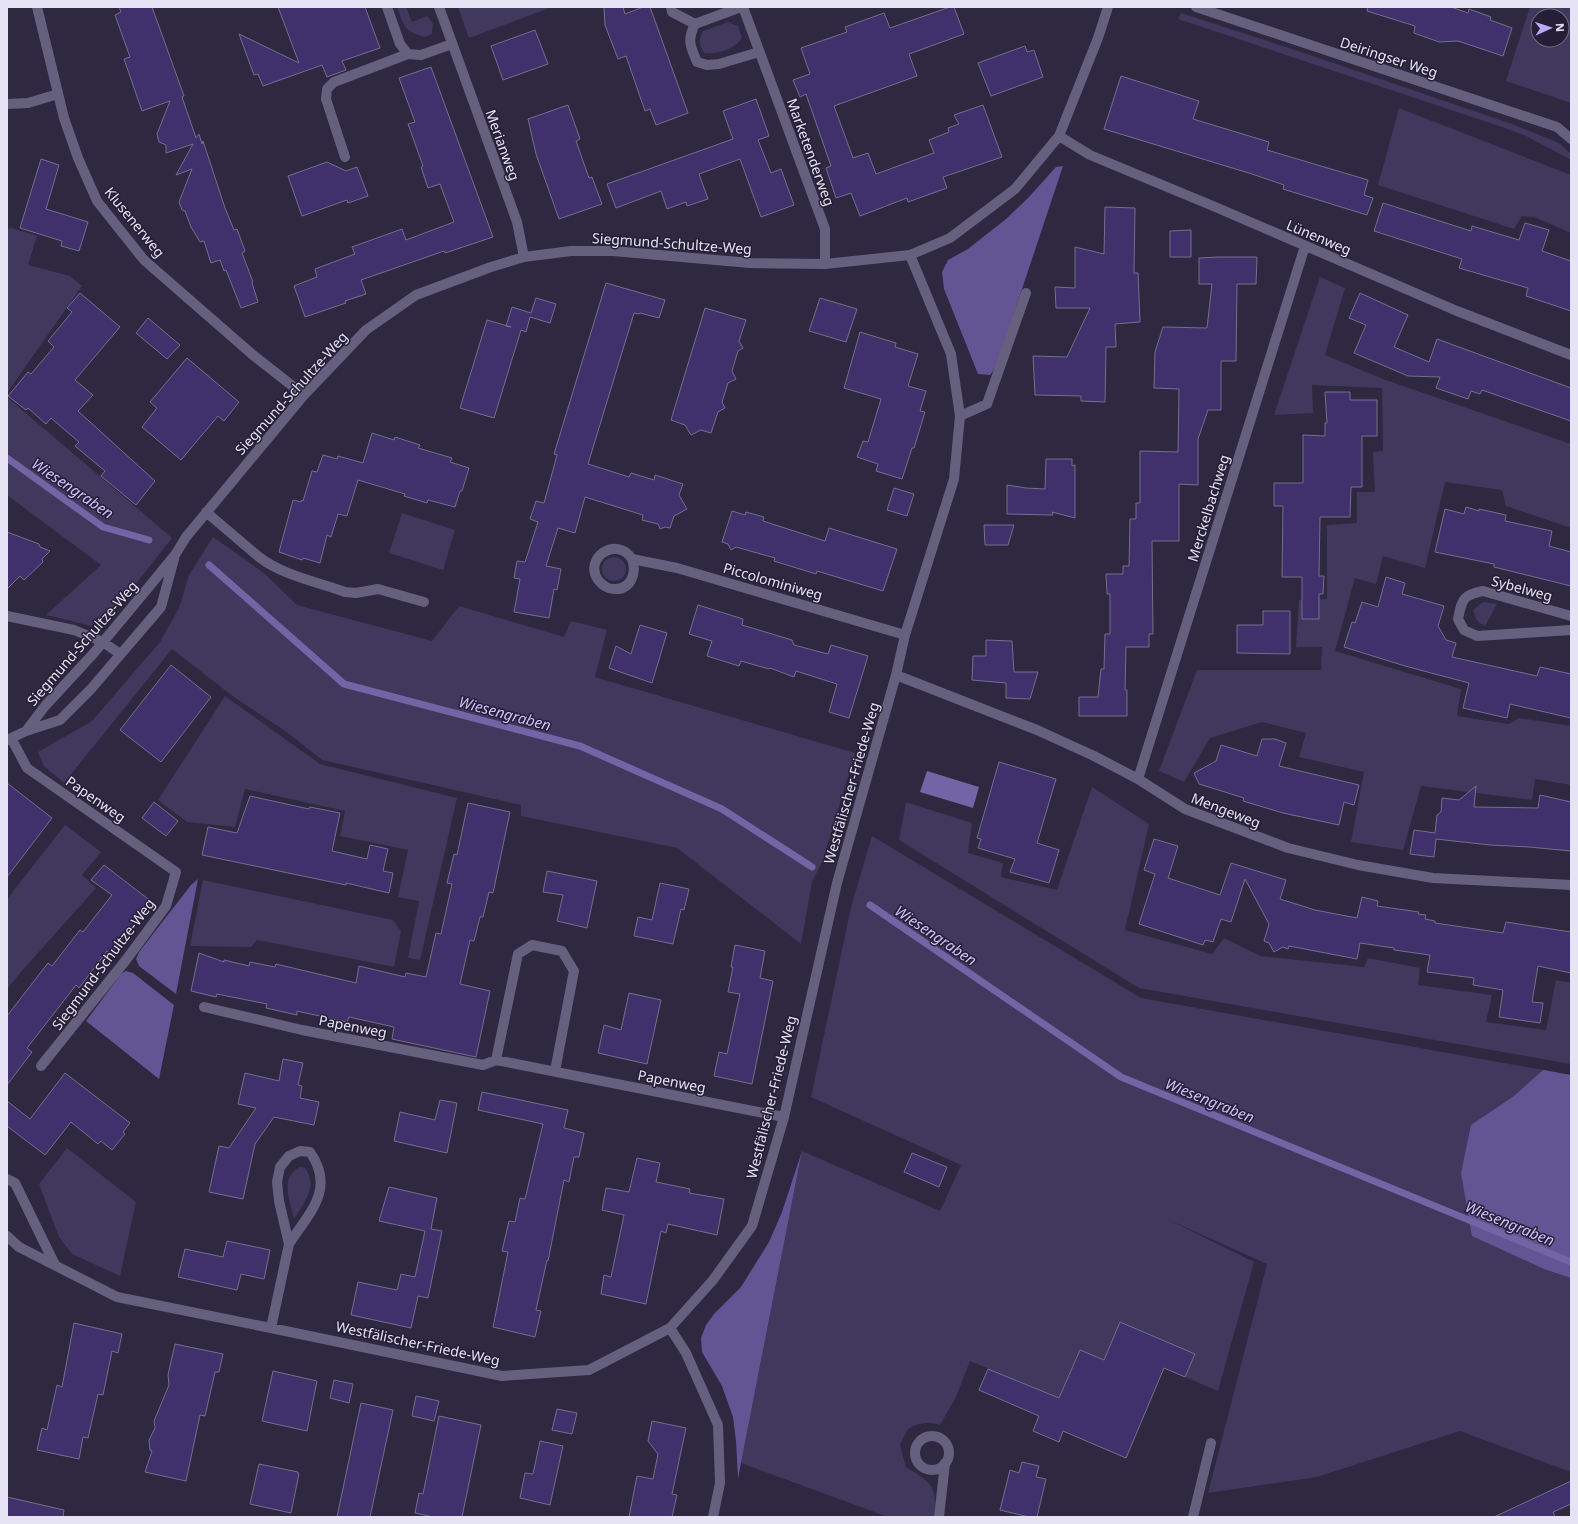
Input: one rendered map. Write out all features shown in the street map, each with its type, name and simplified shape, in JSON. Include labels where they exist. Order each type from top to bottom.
[{"type":"street","name":"Klusenerweg","points":[[37,7],[64,118],[78,158],[98,201],[144,260],[253,355],[304,395]]},
{"type":"street","points":[[387,7],[400,44],[408,54]]},
{"type":"street","name":"Merianweg","points":[[439,7],[516,222],[524,257]]},
{"type":"street","points":[[671,7],[672,12],[695,24],[690,35],[692,48],[697,62],[707,65],[718,64],[759,52]]},
{"type":"street","name":"Marketenderweg","points":[[695,24],[742,7],[825,229],[825,264]]},
{"type":"street","name":"Siegmund-Schultze-Weg","points":[[26,732],[45,706],[64,687],[103,642],[175,555],[186,537],[206,512],[304,395],[366,330],[416,295],[491,267],[524,257],[571,251],[612,251],[750,263],[825,264],[910,255],[950,238],[1016,188],[1059,136],[1098,38],[1108,7]]},
{"type":"street","name":"Deiringser Weg","points":[[1196,7],[1557,127],[1571,139]]},
{"type":"street","points":[[345,157],[326,99],[327,89],[334,82],[408,54],[421,55],[452,44]]},
{"type":"street","points":[[7,104],[28,103],[58,94]]},
{"type":"street","name":"Lünenweg","points":[[1059,136],[1090,155],[1457,311],[1571,355]]},
{"type":"street","name":"Merckelbachweg","points":[[1138,779],[1305,246]]},
{"type":"street","name":"Westfälischer-Friede-Weg","points":[[7,1236],[19,1247],[118,1297],[502,1376],[589,1370],[670,1328],[713,1280],[752,1226],[784,1117],[837,883],[896,676],[905,635],[954,479],[960,416],[951,354],[910,255]]},
{"type":"street","points":[[960,416],[987,404],[1026,293]]},
{"type":"street","points":[[206,512],[259,557],[279,569],[345,592],[378,589],[424,602]]},
{"type":"street","name":"Piccolominiweg","points":[[632,559],[635,569],[634,574],[630,582],[624,587],[618,589],[609,588],[601,584],[597,579],[594,568],[598,557],[610,549],[620,549],[626,552],[632,559],[677,568],[905,635]]},
{"type":"street","name":"Siegmund-Schultze-Weg","points":[[9,739],[60,720],[91,689],[161,608],[175,555]]},
{"type":"street","name":"Sybelweg","points":[[1571,616],[1483,591],[1470,594],[1462,603],[1458,619],[1464,630],[1477,636],[1571,630]]},
{"type":"street","points":[[7,616],[74,630],[103,642],[120,654]]},
{"type":"street","name":"Mengeweg","points":[[896,676],[1037,730],[1094,756],[1138,779],[1184,809],[1288,848],[1358,865],[1433,878],[1571,885]]},
{"type":"street","name":"Papenweg","points":[[9,739],[27,768],[176,872]]},
{"type":"street","name":"Siegmund-Schultze-Weg","points":[[41,1066],[126,960],[166,906],[176,872]]},
{"type":"street","points":[[496,1060],[518,954],[532,945],[562,951],[574,971],[554,1071]]},
{"type":"street","name":"Papenweg","points":[[204,1007],[302,1030],[475,1064],[483,1065],[496,1060],[784,1117]]},
{"type":"street","points":[[272,1328],[289,1244],[316,1203],[321,1188],[321,1175],[318,1162],[310,1152],[300,1151],[289,1156],[280,1167],[277,1182],[279,1201],[289,1244]]},
{"type":"street","points":[[7,1179],[15,1183],[55,1265]]},
{"type":"street","points":[[670,1328],[686,1353],[718,1425],[720,1483],[713,1517]]},
{"type":"street","points":[[1193,1517],[1211,1443]]},
{"type":"street","points":[[939,1517],[945,1463]]},
{"type":"shaded area","points":[[397,7],[406,7],[412,22],[427,16],[433,23],[432,34],[425,37],[409,30],[403,24]]},
{"type":"shaded area","points":[[458,7],[552,7],[469,38]]},
{"type":"shaded area","points":[[1530,7],[1571,7],[1571,103],[1506,81]]},
{"type":"shaded area","points":[[1181,13],[1512,124],[1559,143],[1571,154],[1571,160],[1526,136],[1502,127],[1178,19]]},
{"type":"shaded area","points":[[728,22],[738,26],[742,37],[736,45],[720,52],[704,53],[700,42],[700,37],[703,31]]},
{"type":"shaded area","points":[[1399,108],[1571,175],[1571,233],[1534,217],[1522,216],[1514,229],[1378,185]]},
{"type":"shaded area","points":[[1063,166],[996,367],[990,375],[978,374],[944,289],[942,272],[948,260],[968,249],[1006,219],[1028,198],[1056,167]]},
{"type":"shaded area","points":[[12,228],[37,236],[28,265],[70,276],[82,286],[7,393],[7,229]]},
{"type":"shaded area","points":[[1320,277],[1345,288],[1325,355],[1383,379],[1571,444],[1571,528],[1506,506],[1502,490],[1445,482],[1425,568],[1383,556],[1376,584],[1355,578],[1335,651],[1461,689],[1457,716],[1509,724],[1519,718],[1571,726],[1571,785],[1535,779],[1532,800],[1421,786],[1403,850],[1351,842],[1364,772],[1299,757],[1306,733],[1262,722],[1210,738],[1184,782],[1159,771],[1197,670],[1321,670],[1322,647],[1296,647],[1299,600],[1327,599],[1327,525],[1357,523],[1357,492],[1375,492],[1373,452],[1383,451],[1382,388],[1312,385],[1313,413],[1274,415]]},
{"type":"shaded area","points":[[7,397],[172,538],[124,599],[91,626],[46,615],[101,565],[7,495]]},
{"type":"shaded area","points":[[402,513],[455,530],[443,570],[389,553]]},
{"type":"shaded area","points":[[213,537],[264,573],[297,605],[432,641],[459,606],[564,637],[571,621],[607,630],[595,677],[855,753],[823,860],[812,882],[801,944],[677,848],[521,816],[521,805],[322,760],[288,733],[234,697],[172,649],[64,783],[44,766],[38,752],[92,721],[160,642],[179,608],[189,575]]},
{"type":"shaded area","points":[[614,557],[619,558],[625,564],[625,574],[619,580],[614,581],[609,580],[603,574],[602,569],[603,564],[609,558]]},
{"type":"shaded area","points":[[1483,602],[1497,604],[1485,626],[1477,620],[1473,610]]},
{"type":"shaded area","points":[[225,696],[320,764],[457,798],[420,960],[408,958],[419,901],[398,897],[408,850],[340,836],[345,811],[245,789],[235,827],[187,822],[158,800]]},
{"type":"shaded area","points":[[927,771],[979,787],[973,808],[920,792]]},
{"type":"shaded area","points":[[1092,787],[1149,824],[1125,930],[1212,954],[1224,938],[1260,956],[1364,967],[1368,958],[1420,968],[1418,985],[1492,995],[1486,1022],[1546,1030],[1556,980],[1571,983],[1571,1064],[1139,988],[899,840],[906,802],[972,823],[968,853],[1003,863],[1001,877],[1057,890]]},
{"type":"shaded area","points":[[65,825],[101,852],[82,875],[96,888],[7,989],[7,899]]},
{"type":"shaded area","points":[[872,836],[1141,998],[1571,1075],[1571,1472],[1460,1431],[1317,1477],[1208,1493],[1267,1264],[1167,1219],[1254,1262],[1218,1391],[1185,1377],[1195,1354],[1120,1323],[1105,1361],[1080,1350],[1059,1398],[970,1361],[956,1397],[940,1425],[927,1423],[913,1426],[907,1431],[900,1445],[906,1467],[927,1481],[931,1486],[935,1498],[934,1517],[888,1517],[741,1463],[802,1151],[940,1211],[961,1165],[811,1097],[851,907]]},
{"type":"shaded area","points":[[198,879],[176,994],[139,966],[136,959],[139,952],[191,885]]},
{"type":"shaded area","points":[[203,880],[393,920],[401,931],[394,967],[257,940],[251,947],[190,946]]},
{"type":"shaded area","points":[[126,971],[133,973],[174,1005],[159,1079],[86,1021],[121,974]]},
{"type":"shaded area","points":[[1543,1070],[1571,1075],[1571,1278],[1544,1269],[1472,1236],[1461,1173],[1471,1125],[1514,1096]]},
{"type":"shaded area","points":[[67,1148],[136,1202],[120,1276],[72,1254],[59,1237],[39,1184]]},
{"type":"shaded area","points":[[802,1151],[738,1479],[733,1417],[722,1386],[702,1352],[701,1338],[706,1325],[714,1314],[741,1287],[769,1242],[782,1212]]},
{"type":"shaded area","points":[[300,1167],[305,1168],[311,1182],[306,1200],[294,1219],[289,1197],[288,1183],[294,1171]]},
{"type":"building","points":[[119,7],[152,7],[184,96],[182,97],[196,138],[199,134],[202,144],[203,141],[225,208],[234,230],[237,229],[245,251],[242,253],[253,282],[252,283],[258,302],[241,308],[226,270],[224,271],[220,260],[211,263],[204,241],[200,242],[191,227],[185,211],[182,210],[179,202],[192,169],[176,175],[193,144],[166,153],[166,145],[159,142],[157,134],[170,101],[142,111],[124,59],[130,57],[115,15],[121,12]]},
{"type":"building","points":[[278,7],[365,7],[380,48],[342,61],[346,70],[327,77],[322,65],[263,86],[258,74],[254,75],[239,34],[299,63]]},
{"type":"building","points":[[604,7],[623,7],[625,14],[643,7],[650,7],[688,113],[656,125],[650,109],[645,111],[626,56],[618,59],[605,25]]},
{"type":"building","points":[[950,7],[954,7],[964,34],[909,54],[917,76],[834,106],[853,158],[868,153],[876,174],[934,153],[929,140],[949,132],[948,128],[959,124],[954,115],[983,105],[1002,157],[943,177],[947,188],[908,202],[907,198],[860,216],[851,193],[836,198],[826,168],[831,166],[806,94],[800,97],[793,80],[810,74],[801,48],[847,32],[845,27],[884,13],[890,28]]},
{"type":"building","points":[[1368,7],[1451,7],[1468,13],[1469,9],[1491,17],[1490,20],[1512,28],[1503,56],[1458,41],[1439,42],[1414,33],[1415,26],[1367,11]]},
{"type":"building","points":[[535,30],[548,64],[503,80],[491,46]]},
{"type":"building","points":[[1025,46],[1027,52],[1034,50],[1043,77],[991,96],[978,63]]},
{"type":"building","points":[[431,67],[493,237],[445,253],[444,251],[361,280],[366,294],[345,301],[346,303],[305,317],[294,286],[317,277],[315,269],[355,254],[352,247],[402,229],[406,240],[454,222],[440,184],[428,188],[421,167],[423,166],[408,124],[415,122],[399,78]]},
{"type":"building","points":[[1121,76],[1199,101],[1193,119],[1269,142],[1267,150],[1368,180],[1364,195],[1373,198],[1367,215],[1283,189],[1284,185],[1252,174],[1104,129]]},
{"type":"building","points":[[756,99],[769,136],[758,140],[771,173],[781,169],[794,205],[761,217],[740,159],[699,174],[708,199],[687,206],[686,202],[667,209],[661,191],[616,208],[607,184],[733,139],[723,111]]},
{"type":"building","points":[[568,105],[580,139],[576,141],[589,178],[592,177],[602,204],[559,219],[536,154],[528,119]]},
{"type":"building","points":[[41,159],[59,165],[46,209],[88,222],[79,251],[61,246],[62,241],[20,228]]},
{"type":"building","points":[[327,162],[346,171],[357,167],[368,196],[348,203],[347,200],[302,216],[288,176]]},
{"type":"building","points":[[1383,203],[1471,231],[1472,226],[1519,240],[1525,223],[1549,230],[1542,251],[1571,261],[1571,311],[1526,296],[1528,288],[1459,268],[1462,259],[1374,231]]},
{"type":"building","points":[[1105,207],[1135,208],[1134,273],[1138,273],[1140,322],[1115,324],[1116,347],[1106,347],[1105,402],[1081,401],[1081,396],[1035,395],[1033,356],[1067,357],[1090,308],[1056,308],[1055,287],[1075,288],[1075,247],[1104,254]]},
{"type":"building","points":[[1191,230],[1191,257],[1170,257],[1170,231]]},
{"type":"building","points":[[1257,257],[1256,284],[1237,284],[1236,361],[1221,361],[1221,410],[1208,410],[1198,439],[1198,485],[1179,484],[1179,541],[1152,541],[1153,634],[1149,634],[1149,647],[1126,647],[1125,690],[1127,690],[1127,716],[1079,716],[1079,697],[1098,697],[1101,669],[1104,669],[1105,634],[1110,634],[1110,594],[1107,594],[1106,574],[1123,574],[1123,566],[1129,566],[1130,519],[1136,519],[1136,503],[1140,503],[1140,451],[1178,452],[1179,389],[1154,388],[1155,352],[1163,327],[1207,328],[1212,284],[1199,284],[1199,258]]},
{"type":"building","points":[[606,283],[665,300],[659,318],[634,313],[588,464],[629,477],[631,473],[654,480],[655,475],[683,484],[679,495],[687,509],[674,516],[670,528],[665,527],[660,529],[658,524],[642,520],[643,515],[585,497],[575,533],[558,528],[546,566],[561,569],[557,590],[554,589],[549,618],[514,612],[520,579],[514,578],[517,561],[525,562],[538,522],[530,519],[536,501],[544,503],[557,455],[554,454]]},
{"type":"building","points":[[80,293],[120,327],[75,380],[93,395],[78,411],[155,481],[136,505],[101,476],[105,471],[75,446],[79,442],[51,418],[46,424],[28,408],[26,410],[8,396],[28,372],[31,374],[54,347],[48,341],[72,312],[67,308]]},
{"type":"building","points":[[1360,293],[1408,315],[1394,347],[1429,362],[1437,339],[1571,388],[1571,421],[1482,390],[1480,394],[1471,391],[1468,399],[1436,388],[1440,377],[1408,376],[1354,353],[1366,325],[1349,318]]},
{"type":"building","points":[[536,298],[556,304],[550,323],[530,317],[526,332],[521,330],[494,418],[460,408],[487,320],[506,326],[512,307],[531,313]]},
{"type":"building","points":[[820,298],[857,309],[846,342],[809,331]]},
{"type":"building","points":[[705,308],[746,320],[739,341],[743,348],[738,351],[732,371],[736,379],[728,383],[722,402],[725,408],[718,412],[711,433],[701,430],[691,435],[685,425],[671,420]]},
{"type":"building","points":[[148,318],[180,345],[167,359],[136,333]]},
{"type":"building","points":[[860,332],[896,343],[895,347],[918,354],[908,386],[926,391],[920,411],[925,412],[914,448],[912,448],[902,479],[876,471],[878,464],[857,457],[863,441],[868,442],[881,399],[844,388]]},
{"type":"building","points":[[187,358],[239,402],[224,421],[218,416],[181,460],[142,427],[157,408],[150,402]]},
{"type":"building","points":[[1325,392],[1350,392],[1350,400],[1377,400],[1377,436],[1362,436],[1362,487],[1351,487],[1350,517],[1320,517],[1319,576],[1324,576],[1323,594],[1319,594],[1319,619],[1302,619],[1302,577],[1282,577],[1283,506],[1274,506],[1274,483],[1303,483],[1303,435],[1325,436],[1325,423],[1327,423]]},
{"type":"building","points":[[372,433],[394,440],[395,437],[420,445],[418,448],[452,458],[450,462],[469,468],[455,507],[428,500],[427,503],[404,496],[405,494],[358,480],[347,516],[338,514],[331,537],[327,535],[320,563],[303,558],[302,560],[279,552],[293,500],[303,501],[312,471],[317,472],[323,455],[337,459],[338,456],[363,463]]},
{"type":"building","points":[[1046,459],[1072,459],[1072,466],[1075,465],[1075,518],[1052,512],[1053,515],[1007,514],[1007,485],[1045,489]]},
{"type":"building","points":[[894,488],[914,494],[907,516],[887,510]]},
{"type":"building","points":[[1466,507],[1479,511],[1479,509],[1506,515],[1505,521],[1552,531],[1549,546],[1571,552],[1571,586],[1494,567],[1494,564],[1435,552],[1445,509],[1464,514]]},
{"type":"building","points":[[732,511],[745,515],[746,512],[764,517],[763,521],[825,541],[829,528],[897,549],[883,591],[817,571],[816,574],[774,561],[775,558],[736,547],[731,550],[728,544],[722,542]]},
{"type":"building","points":[[984,525],[1014,525],[1008,545],[985,545]]},
{"type":"building","points":[[7,532],[39,544],[40,547],[50,551],[42,559],[43,562],[24,580],[20,576],[7,589]]},
{"type":"building","points":[[1386,577],[1405,583],[1402,594],[1444,606],[1438,626],[1446,640],[1456,643],[1452,657],[1537,676],[1540,667],[1571,674],[1571,718],[1510,704],[1507,718],[1463,708],[1469,683],[1405,666],[1344,647],[1352,622],[1355,623],[1362,602],[1378,607]]},
{"type":"building","points":[[698,605],[743,619],[742,625],[792,640],[794,645],[828,654],[831,645],[868,656],[849,718],[829,712],[837,684],[796,671],[794,677],[770,668],[769,669],[741,661],[739,666],[707,656],[712,641],[689,634]]},
{"type":"building","points":[[1263,611],[1290,611],[1290,654],[1237,653],[1237,625],[1263,625]]},
{"type":"building","points":[[640,625],[667,633],[652,683],[609,668],[616,646],[631,654]]},
{"type":"building","points":[[986,640],[1012,641],[1014,672],[1038,672],[1030,699],[1006,698],[1006,683],[972,680],[973,656],[986,656]]},
{"type":"building","points":[[171,665],[211,697],[161,762],[120,730]]},
{"type":"building","points":[[1262,739],[1275,739],[1286,743],[1279,766],[1359,785],[1354,805],[1344,802],[1339,825],[1283,813],[1243,801],[1244,798],[1199,784],[1194,773],[1216,761],[1221,745],[1257,756]]},
{"type":"building","points":[[999,762],[1056,779],[1037,843],[1059,850],[1049,883],[1010,872],[1015,859],[978,848],[981,839],[977,838]]},
{"type":"building","points":[[7,783],[52,818],[7,877]]},
{"type":"building","points":[[1476,786],[1474,807],[1538,808],[1540,795],[1571,802],[1571,851],[1436,839],[1434,857],[1410,854],[1414,830],[1435,833],[1437,815],[1441,812],[1442,798],[1459,800]]},
{"type":"building","points":[[250,796],[309,809],[310,807],[340,813],[332,851],[367,859],[370,845],[388,849],[383,871],[393,873],[389,893],[346,883],[346,885],[202,855],[208,827],[237,833]]},
{"type":"building","points":[[154,802],[178,821],[166,836],[142,818]]},
{"type":"building","points":[[468,803],[510,812],[493,893],[489,892],[483,917],[480,917],[474,941],[470,940],[460,984],[490,991],[476,1057],[392,1039],[394,1027],[349,1017],[347,1022],[297,1011],[297,1015],[266,1008],[267,1004],[217,994],[216,997],[191,991],[199,953],[224,962],[224,960],[249,966],[250,962],[275,967],[276,964],[356,983],[359,966],[405,977],[406,973],[426,977],[436,933],[441,934],[452,884],[447,883],[454,854],[457,855]]},
{"type":"building","points":[[1154,839],[1178,846],[1168,878],[1220,895],[1231,863],[1286,880],[1280,899],[1315,910],[1357,918],[1362,897],[1378,901],[1377,906],[1419,912],[1418,914],[1426,915],[1425,919],[1435,921],[1435,923],[1503,933],[1506,922],[1571,932],[1571,973],[1538,966],[1532,1002],[1543,1003],[1540,1023],[1499,1017],[1503,990],[1473,985],[1474,978],[1427,972],[1430,955],[1360,943],[1357,959],[1289,946],[1288,949],[1283,947],[1274,952],[1269,943],[1264,941],[1269,924],[1245,879],[1231,922],[1221,919],[1213,942],[1205,940],[1203,945],[1139,924],[1155,874],[1144,870]]},
{"type":"building","points":[[104,865],[152,902],[110,954],[107,951],[79,988],[76,985],[27,1048],[32,1052],[7,1085],[7,1016],[48,963],[52,966],[80,930],[83,932],[112,895],[91,880]]},
{"type":"building","points":[[547,871],[597,881],[587,928],[557,921],[563,895],[543,892]]},
{"type":"building","points":[[660,883],[689,889],[684,910],[681,909],[673,944],[634,936],[638,917],[652,920]]},
{"type":"building","points":[[735,945],[765,951],[760,978],[773,981],[752,1084],[714,1076],[719,1052],[727,1054],[740,994],[728,992],[733,967],[731,967]]},
{"type":"building","points":[[629,993],[661,1000],[647,1064],[598,1053],[604,1025],[621,1030]]},
{"type":"building","points":[[283,1059],[303,1063],[298,1085],[302,1086],[300,1098],[319,1102],[314,1125],[274,1117],[255,1144],[243,1199],[209,1192],[219,1146],[229,1148],[256,1108],[238,1104],[245,1073],[279,1081]]},
{"type":"building","points":[[65,1073],[130,1123],[123,1132],[125,1134],[112,1150],[101,1141],[98,1144],[71,1122],[45,1155],[7,1126],[7,1101],[30,1119]]},
{"type":"building","points":[[482,1092],[568,1110],[564,1128],[584,1133],[579,1157],[574,1157],[569,1182],[564,1180],[548,1261],[547,1260],[536,1310],[541,1311],[535,1337],[493,1327],[508,1252],[502,1251],[509,1221],[515,1222],[520,1198],[525,1199],[543,1124],[478,1110]]},
{"type":"building","points":[[440,1100],[457,1103],[447,1153],[394,1141],[400,1112],[435,1120]]},
{"type":"building","points":[[912,1153],[947,1167],[939,1187],[904,1172]]},
{"type":"building","points":[[637,1158],[660,1163],[656,1182],[690,1189],[689,1193],[724,1199],[717,1235],[668,1224],[666,1233],[661,1231],[646,1304],[601,1294],[604,1275],[611,1277],[624,1215],[602,1210],[606,1188],[629,1192]]},
{"type":"building","points":[[389,1187],[437,1198],[431,1229],[442,1231],[428,1298],[418,1296],[411,1328],[351,1315],[358,1282],[397,1290],[401,1274],[415,1277],[425,1231],[379,1221]]},
{"type":"building","points":[[227,1241],[270,1250],[264,1279],[241,1274],[237,1290],[178,1277],[185,1249],[223,1257]]},
{"type":"building","points":[[1120,1322],[1195,1354],[1185,1377],[1164,1368],[1126,1458],[1063,1431],[1059,1442],[1033,1431],[1039,1416],[979,1390],[988,1369],[1059,1398],[1080,1350],[1104,1360]]},
{"type":"building","points":[[74,1323],[122,1334],[118,1353],[112,1351],[103,1395],[98,1394],[88,1438],[83,1437],[79,1459],[37,1450],[42,1428],[47,1430],[57,1385],[62,1387]]},
{"type":"building","points":[[175,1344],[223,1354],[219,1372],[215,1372],[205,1416],[200,1415],[186,1481],[145,1472],[152,1451],[150,1450],[149,1440],[155,1428],[154,1421],[169,1385],[168,1375]]},
{"type":"building","points":[[273,1371],[317,1381],[307,1431],[262,1421]]},
{"type":"building","points":[[334,1380],[353,1384],[349,1403],[330,1398]]},
{"type":"building","points":[[416,1396],[439,1401],[434,1421],[412,1416]]},
{"type":"building","points":[[361,1403],[393,1410],[370,1517],[337,1517]]},
{"type":"building","points":[[557,1409],[577,1413],[572,1434],[552,1430]]},
{"type":"building","points":[[439,1416],[481,1425],[462,1517],[433,1517],[415,1513],[419,1493],[423,1494]]},
{"type":"building","points":[[652,1421],[686,1428],[672,1494],[677,1495],[672,1517],[629,1517],[637,1476],[653,1479],[658,1454],[648,1441]]},
{"type":"building","points":[[540,1441],[563,1446],[550,1505],[520,1498],[525,1473],[533,1474]]},
{"type":"building","points":[[1022,1462],[1039,1466],[1036,1477],[1046,1479],[1037,1517],[1029,1517],[1000,1510],[1010,1470],[1019,1473]]},
{"type":"building","points":[[259,1464],[298,1472],[299,1474],[291,1513],[250,1504]]},
{"type":"building","points":[[1571,1481],[1571,1504],[1553,1512],[1555,1517],[1494,1517]]},
{"type":"building","points":[[7,1497],[64,1510],[63,1517],[7,1517]]},
{"type":"waterway","name":"Wiesengraben","points":[[7,458],[103,527],[149,540]]},
{"type":"waterway","name":"Wiesengraben","points":[[209,565],[344,684],[580,746],[722,809],[812,867]]},
{"type":"waterway","name":"Wiesengraben","points":[[870,905],[1121,1077],[1571,1262]]}]
